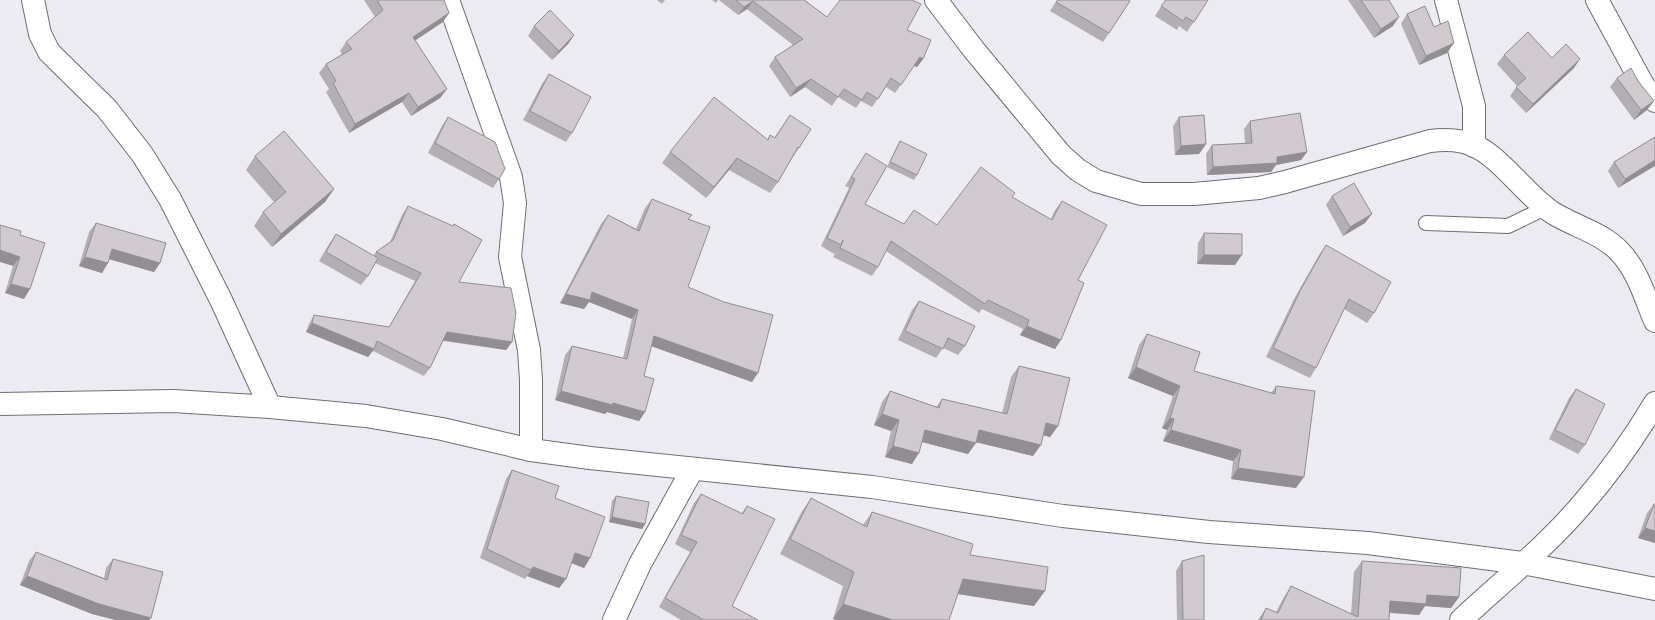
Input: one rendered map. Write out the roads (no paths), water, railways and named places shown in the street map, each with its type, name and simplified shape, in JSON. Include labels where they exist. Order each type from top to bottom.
[{"type":"street","points":[[33,0],[40,34],[49,52],[107,109],[142,154],[170,199],[221,300],[270,407]]},
{"type":"street","points":[[448,0],[511,177],[515,203],[510,257],[530,358],[531,450]]},
{"type":"street","points":[[936,0],[974,50],[1061,155],[1078,170],[1096,181],[1141,194],[1194,194],[1259,188],[1430,141],[1448,139],[1474,146],[1492,158],[1545,208],[1607,241],[1618,250],[1630,264],[1655,321]]},
{"type":"street","points":[[1446,0],[1474,106],[1474,146]]},
{"type":"street","points":[[1597,0],[1642,83],[1655,101]]},
{"type":"street","points":[[0,404],[173,401],[270,407],[366,416],[442,429],[531,450],[692,470],[872,487],[1063,516],[1209,532],[1368,543],[1522,563],[1655,589]]},
{"type":"street","points":[[1461,620],[1564,525],[1584,502],[1633,439],[1655,403]]},
{"type":"street","points":[[614,620],[640,564],[692,470]]},
{"type":"lane","points":[[1426,223],[1508,226],[1545,208]]}]
